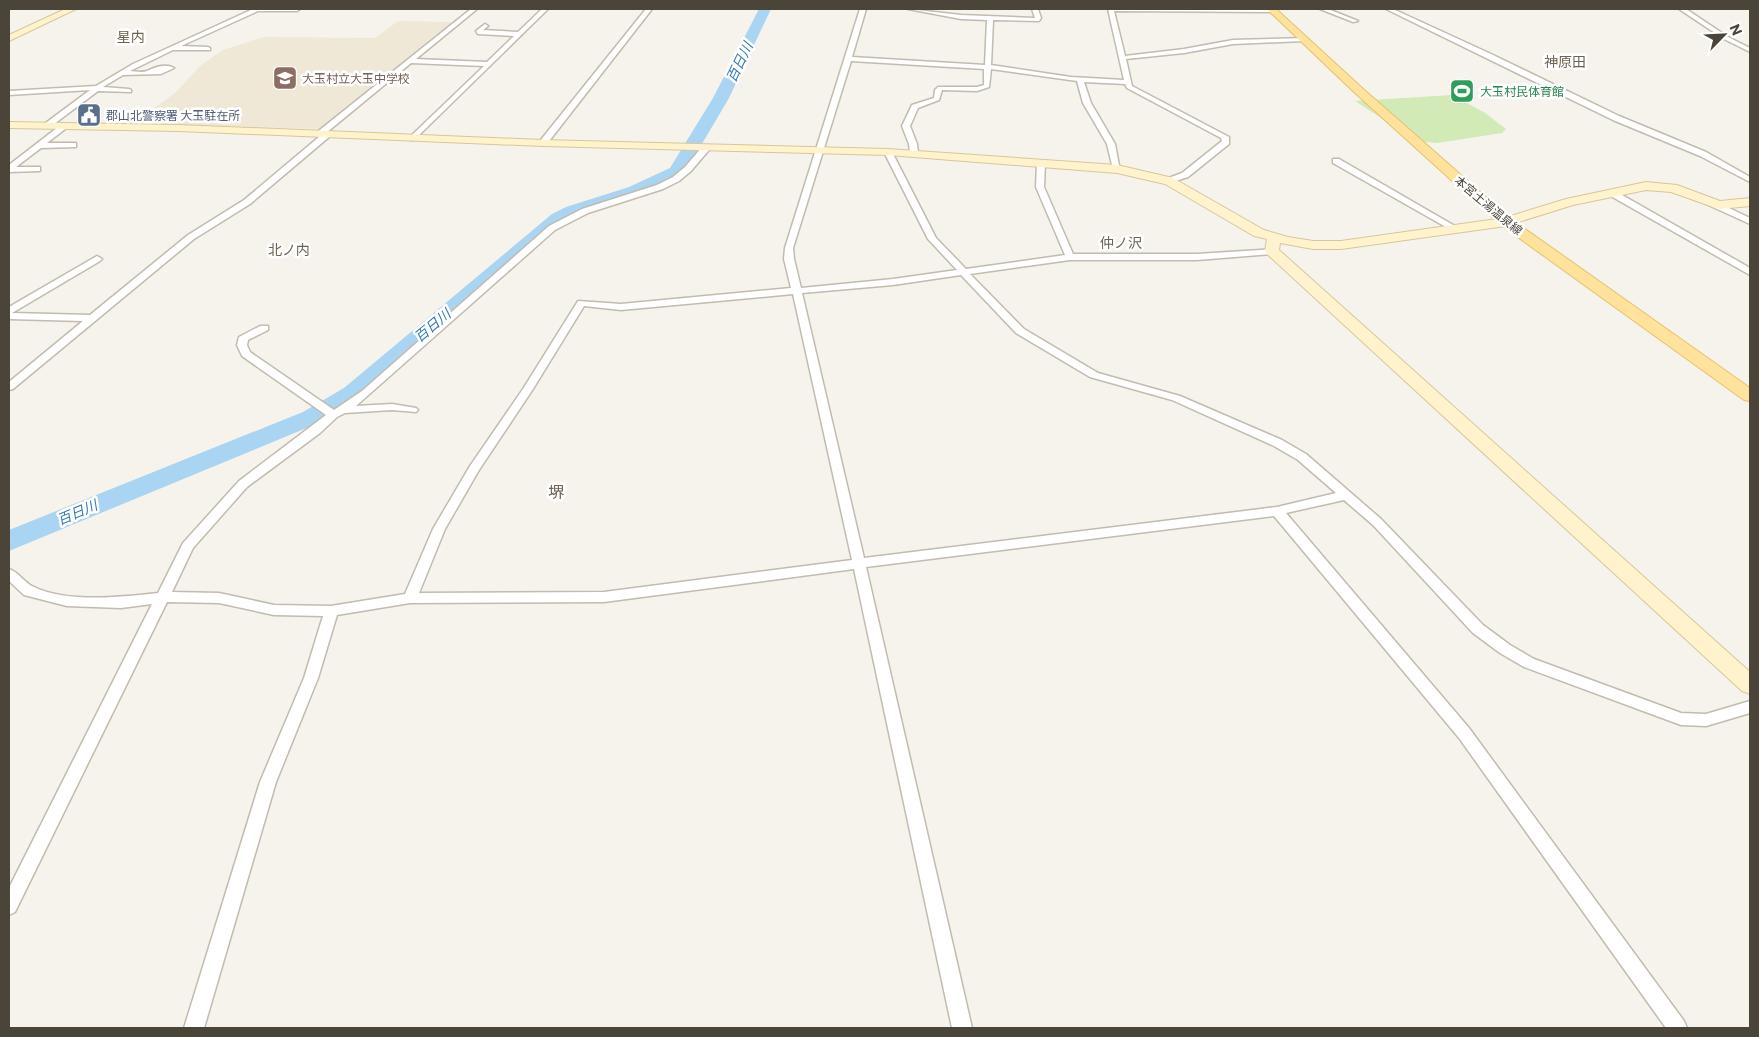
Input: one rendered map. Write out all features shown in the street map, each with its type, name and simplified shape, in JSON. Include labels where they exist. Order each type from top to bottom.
[{"type":"main road","name":"本宮土湯温泉線","points":[[1272,9],[1506,222],[1750,396]]},
{"type":"street","points":[[9,38],[72,9]]},
{"type":"street","points":[[47,125],[122,73],[172,48],[257,9],[297,9]]},
{"type":"street","points":[[9,387],[190,237],[247,202],[408,61],[474,9]]},
{"type":"street","points":[[414,138],[545,9]]},
{"type":"street","points":[[543,143],[649,9]]},
{"type":"street","points":[[863,9],[789,248],[789,259],[798,290],[962,1028]]},
{"type":"street","points":[[911,9],[946,15],[1037,20],[1035,9]]},
{"type":"street","points":[[1111,9],[1129,87],[1225,138],[1226,142],[1185,175],[1169,182]]},
{"type":"street","points":[[1116,9],[1208,11],[1272,9]]},
{"type":"street","points":[[1323,9],[1355,21]]},
{"type":"street","points":[[1389,9],[1489,54],[1616,118],[1703,154],[1750,180]]},
{"type":"street","points":[[1682,9],[1726,38],[1750,50]]},
{"type":"street","points":[[914,153],[913,144],[906,126],[915,107],[937,99],[940,88],[977,89],[988,86],[990,18]]},
{"type":"street","points":[[485,26],[478,32],[519,34]]},
{"type":"street","points":[[9,30],[26,30]]},
{"type":"street","points":[[1122,58],[1184,51],[1233,42],[1303,39]]},
{"type":"street","points":[[172,48],[208,48]]},
{"type":"street","points":[[848,59],[988,67],[1080,79],[1128,82]]},
{"type":"street","points":[[408,61],[489,64]]},
{"type":"street","points":[[122,73],[149,72]]},
{"type":"street","points":[[1080,79],[1087,104],[1111,144],[1117,169]]},
{"type":"street","points":[[9,93],[97,89],[129,90]]},
{"type":"street","points":[[9,125],[914,153],[1117,169],[1169,182],[1198,196],[1273,244],[1750,685]]},
{"type":"street","points":[[9,169],[65,126]]},
{"type":"street","points":[[40,146],[73,145]]},
{"type":"street","points":[[9,906],[188,546],[231,497],[243,484],[316,430],[331,411],[366,393],[552,228],[585,211],[660,187],[676,179],[688,169],[702,147]]},
{"type":"street","points":[[888,152],[932,239],[1020,331],[1094,375],[1176,398],[1278,443],[1302,457],[1377,522],[1478,629],[1505,649],[1529,663],[1681,719],[1706,720],[1750,707]]},
{"type":"street","points":[[1336,161],[1456,229]]},
{"type":"street","points":[[1041,163],[1040,187],[1070,257]]},
{"type":"street","points":[[9,169],[37,169]]},
{"type":"street","points":[[410,598],[439,529],[474,469],[528,389],[581,303],[621,307],[893,282],[1070,257],[1197,257],[1273,244],[1341,245],[1506,222],[1570,202],[1646,186],[1673,188],[1750,221]]},
{"type":"street","points":[[1612,193],[1750,272]]},
{"type":"street","points":[[1706,201],[1725,205],[1750,202]]},
{"type":"street","points":[[9,312],[97,259]]},
{"type":"street","points":[[9,316],[92,318]]},
{"type":"street","points":[[264,328],[243,339],[242,345],[246,354],[331,411],[392,408],[412,410]]},
{"type":"street","points":[[9,574],[28,591],[67,601],[122,603],[163,597],[219,598],[274,610],[331,611],[410,598],[604,597],[1277,511],[1347,496]]},
{"type":"street","points":[[231,497],[245,497]]},
{"type":"street","points":[[1277,511],[1464,733],[1676,1028]]},
{"type":"street","points":[[194,1028],[268,782],[311,678],[331,611]]},
{"type":"shaded area","name":"大玉村立大玉中学校","points":[[398,21],[452,22],[319,129],[133,124],[176,92],[201,65],[223,50],[264,37],[375,38]]},
{"type":"green space","points":[[1452,95],[1485,113],[1506,129],[1502,133],[1437,143],[1417,141],[1355,101]]},
{"type":"waterway","name":"百日川","points":[[9,541],[312,417],[352,393],[559,218],[573,211],[635,191],[677,172],[721,98],[765,9]]},
{"type":"place","name":"大玉村立大玉中学校","points":[[285,78]]},
{"type":"place","name":"大玉村民体育館","points":[[1462,91]]},
{"type":"place","name":"郡山北警察署 大玉駐在所","points":[[89,115]]},
{"type":"district","name":"星内","points":[[131,36]]},
{"type":"district","name":"神原田","points":[[1565,61]]},
{"type":"district","name":"仲ノ沢","points":[[1121,242]]},
{"type":"district","name":"北ノ内","points":[[289,249]]},
{"type":"district","name":"堺","points":[[556,491]]}]
